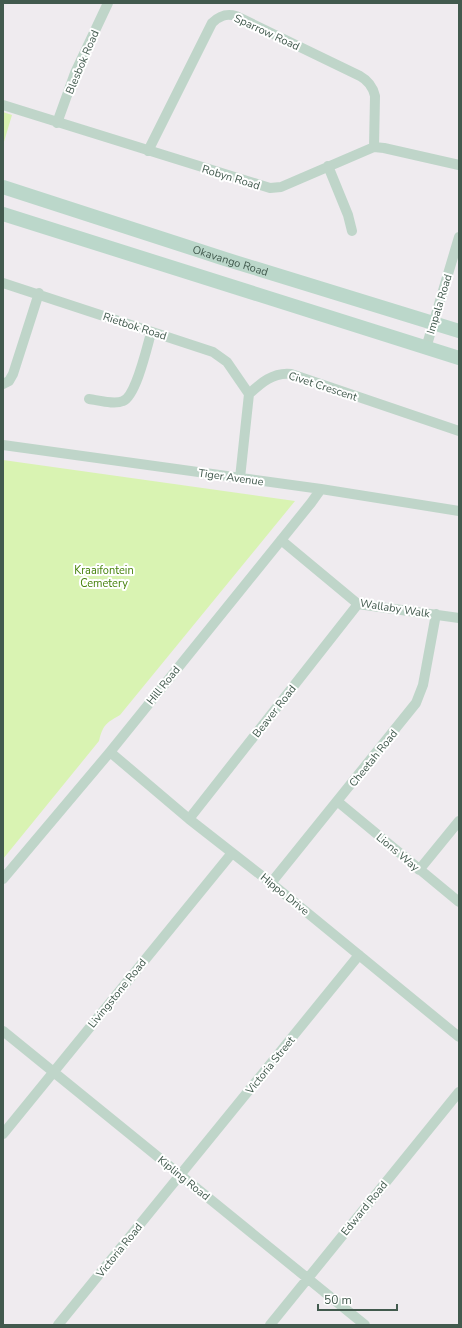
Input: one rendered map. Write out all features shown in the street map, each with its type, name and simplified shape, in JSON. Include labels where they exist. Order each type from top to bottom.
[{"type":"main road","name":"Okavango Road","points":[[3,187],[225,259],[459,331]]},
{"type":"main road","points":[[3,214],[459,358]]},
{"type":"street","name":"Blesbok Road","points":[[57,123],[75,73],[108,3]]},
{"type":"street","name":"Sparrow Road","points":[[148,151],[212,24],[219,17],[228,15],[243,19],[368,81],[373,88],[375,96],[374,147]]},
{"type":"street","name":"Robyn Road","points":[[3,105],[270,188],[281,186],[374,147],[393,149],[459,165]]},
{"type":"street","points":[[328,166],[348,215],[352,231]]},
{"type":"street","name":"Impala Road","points":[[426,348],[459,237]]},
{"type":"street","name":"Rietbok Road","points":[[3,283],[151,332],[205,348],[219,355],[227,362],[249,394]]},
{"type":"street","points":[[3,384],[9,381],[13,374],[39,294]]},
{"type":"street","points":[[89,399],[120,402],[128,398],[134,388],[151,332]]},
{"type":"street","name":"Civet Crescent","points":[[249,394],[271,377],[278,374],[291,374],[459,431]]},
{"type":"street","points":[[240,478],[249,394]]},
{"type":"street","name":"Tiger Avenue","points":[[3,445],[321,489],[459,511]]},
{"type":"street","name":"Hill Road","points":[[3,879],[110,752],[321,489]]},
{"type":"street","name":"Wallaby Walk","points":[[281,540],[358,604],[459,618]]},
{"type":"street","name":"Beaver Road","points":[[189,819],[358,604]]},
{"type":"street","name":"Cheetah Road","points":[[271,883],[416,703],[423,685],[436,614]]},
{"type":"street","name":"Hippo Drive","points":[[110,752],[189,819],[271,883],[459,1037]]},
{"type":"street","name":"Lions Way","points":[[337,801],[459,902]]},
{"type":"street","points":[[419,870],[459,821]]},
{"type":"street","name":"Livingstone Road","points":[[3,1134],[232,853]]},
{"type":"street","name":"Victoria Street","points":[[181,1176],[359,955]]},
{"type":"street","name":"Kipling Road","points":[[3,1031],[366,1325]]},
{"type":"street","name":"Edward Road","points":[[270,1325],[459,1092]]},
{"type":"street","name":"Victoria Road","points":[[58,1325],[181,1176]]},
{"type":"green space","points":[[3,112],[12,115],[3,145]]},
{"type":"green space","name":"Kraaifontein Cemetery","points":[[3,460],[295,501],[120,715],[106,725],[102,731],[99,741],[3,859]]}]
